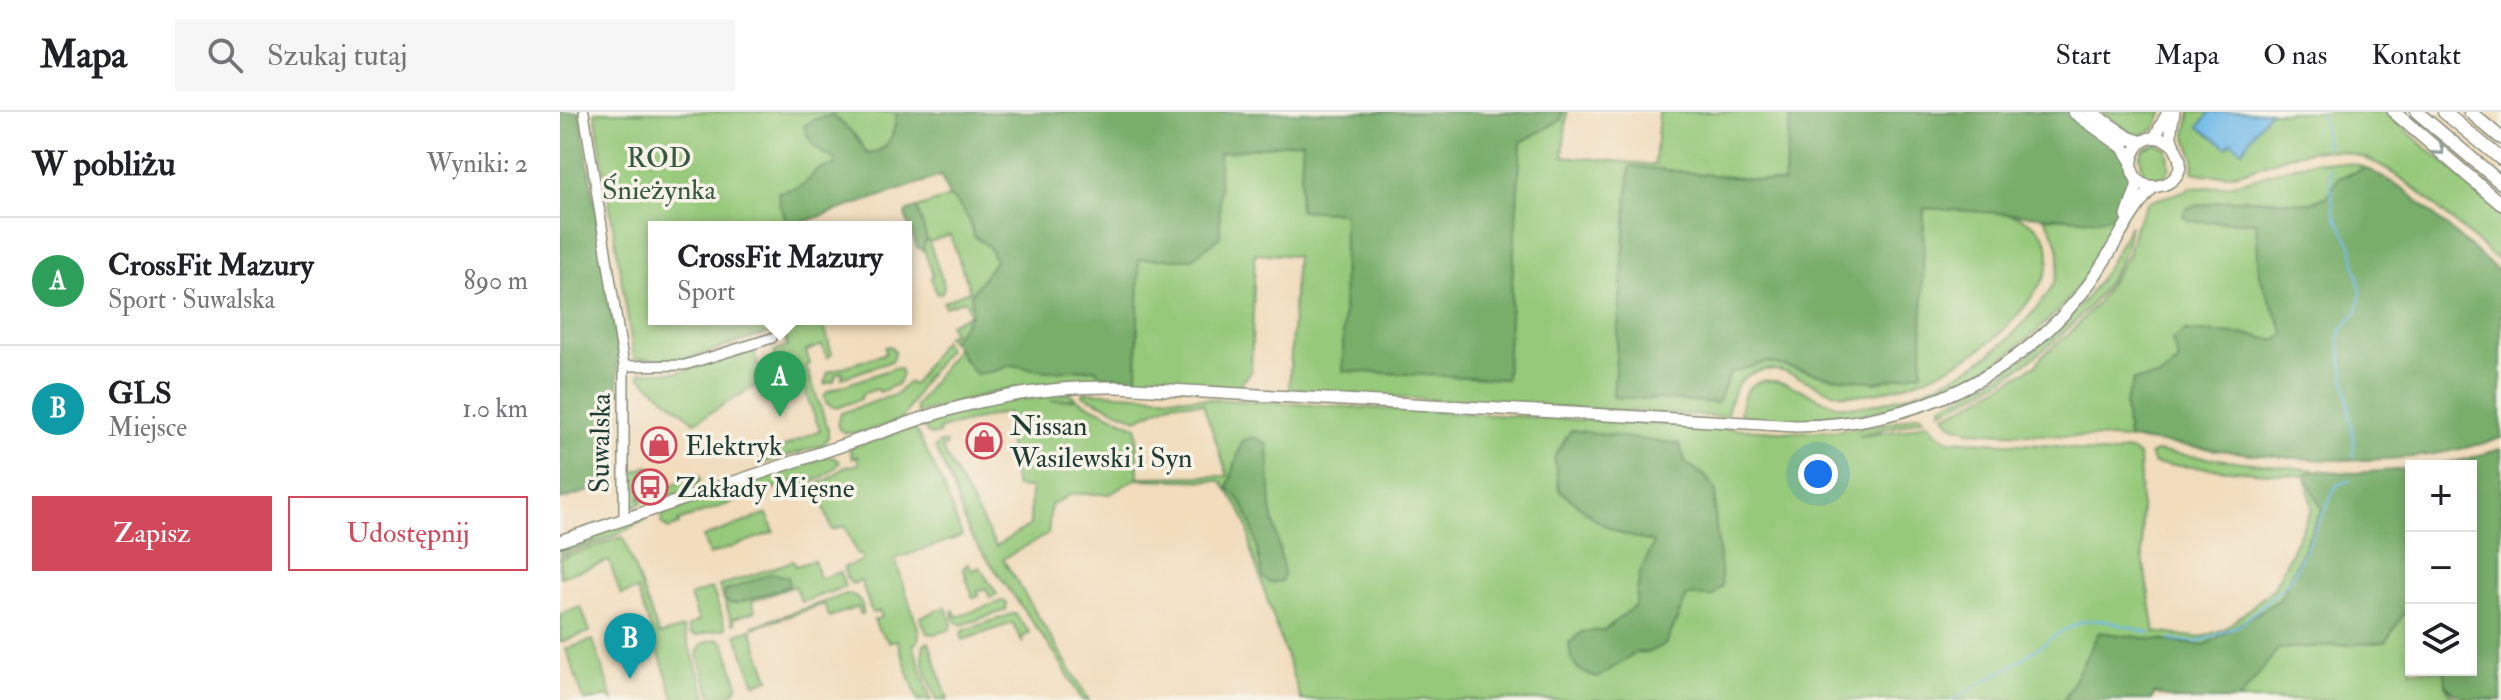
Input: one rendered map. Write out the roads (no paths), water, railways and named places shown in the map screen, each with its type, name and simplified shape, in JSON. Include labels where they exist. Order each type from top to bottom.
[{"type":"highway","points":[[2074,112],[2123,147],[2131,160]]},
{"type":"highway","points":[[2091,112],[2129,138],[2141,142]]},
{"type":"highway","points":[[2394,112],[2501,203]]},
{"type":"highway","points":[[2417,112],[2501,183]]},
{"type":"highway","points":[[2444,112],[2501,159]]},
{"type":"highway","points":[[2470,112],[2501,138]]},
{"type":"main road","points":[[2155,137],[2168,112]]},
{"type":"main road","points":[[2174,112],[2170,132],[2180,159],[2177,173],[2167,184],[2153,187],[2137,178],[2131,160],[2141,142],[2155,137],[2174,146]]},
{"type":"main road","points":[[2117,239],[2131,205],[2137,178]]},
{"type":"main road","points":[[2117,239],[2153,187]]},
{"type":"main road","name":"Suwalska","points":[[560,541],[917,420],[1004,396],[1044,389],[1091,387],[1796,426],[1843,424],[1878,418],[1931,403],[1969,387],[2003,367],[2065,313],[2091,282],[2117,239]]},
{"type":"street","name":"Suwalska","points":[[584,112],[624,366],[624,520]]},
{"type":"street","name":"Suwalska","points":[[624,366],[685,365],[772,338]]},
{"type":"water","points":[[2210,112],[2269,112],[2242,150],[2231,142],[2227,147],[2199,127]]},
{"type":"waterway","points":[[2321,112],[2327,147]]},
{"type":"waterway","points":[[2329,168],[2334,214],[2352,247],[2361,293],[2357,313],[2342,329],[2339,339],[2354,443],[2353,457]]},
{"type":"waterway","points":[[2170,640],[2199,642],[2240,625],[2289,582],[2337,485],[2350,481]]},
{"type":"waterway","points":[[1952,700],[2083,621],[2103,620],[2150,633]]},
{"type":"place","name":"CrossFit Mazury","points":[[780,417]]},
{"type":"place","name":"Nissan Wasilewski i Syn","points":[[984,441]]},
{"type":"place","name":"Elektryk","points":[[659,445]]},
{"type":"place","name":"Zakłady Mięsne","points":[[650,487]]},
{"type":"place","name":"GLS","points":[[630,679]]},
{"type":"park label","name":"ROD Śnieżynka","points":[[659,173]]}]
